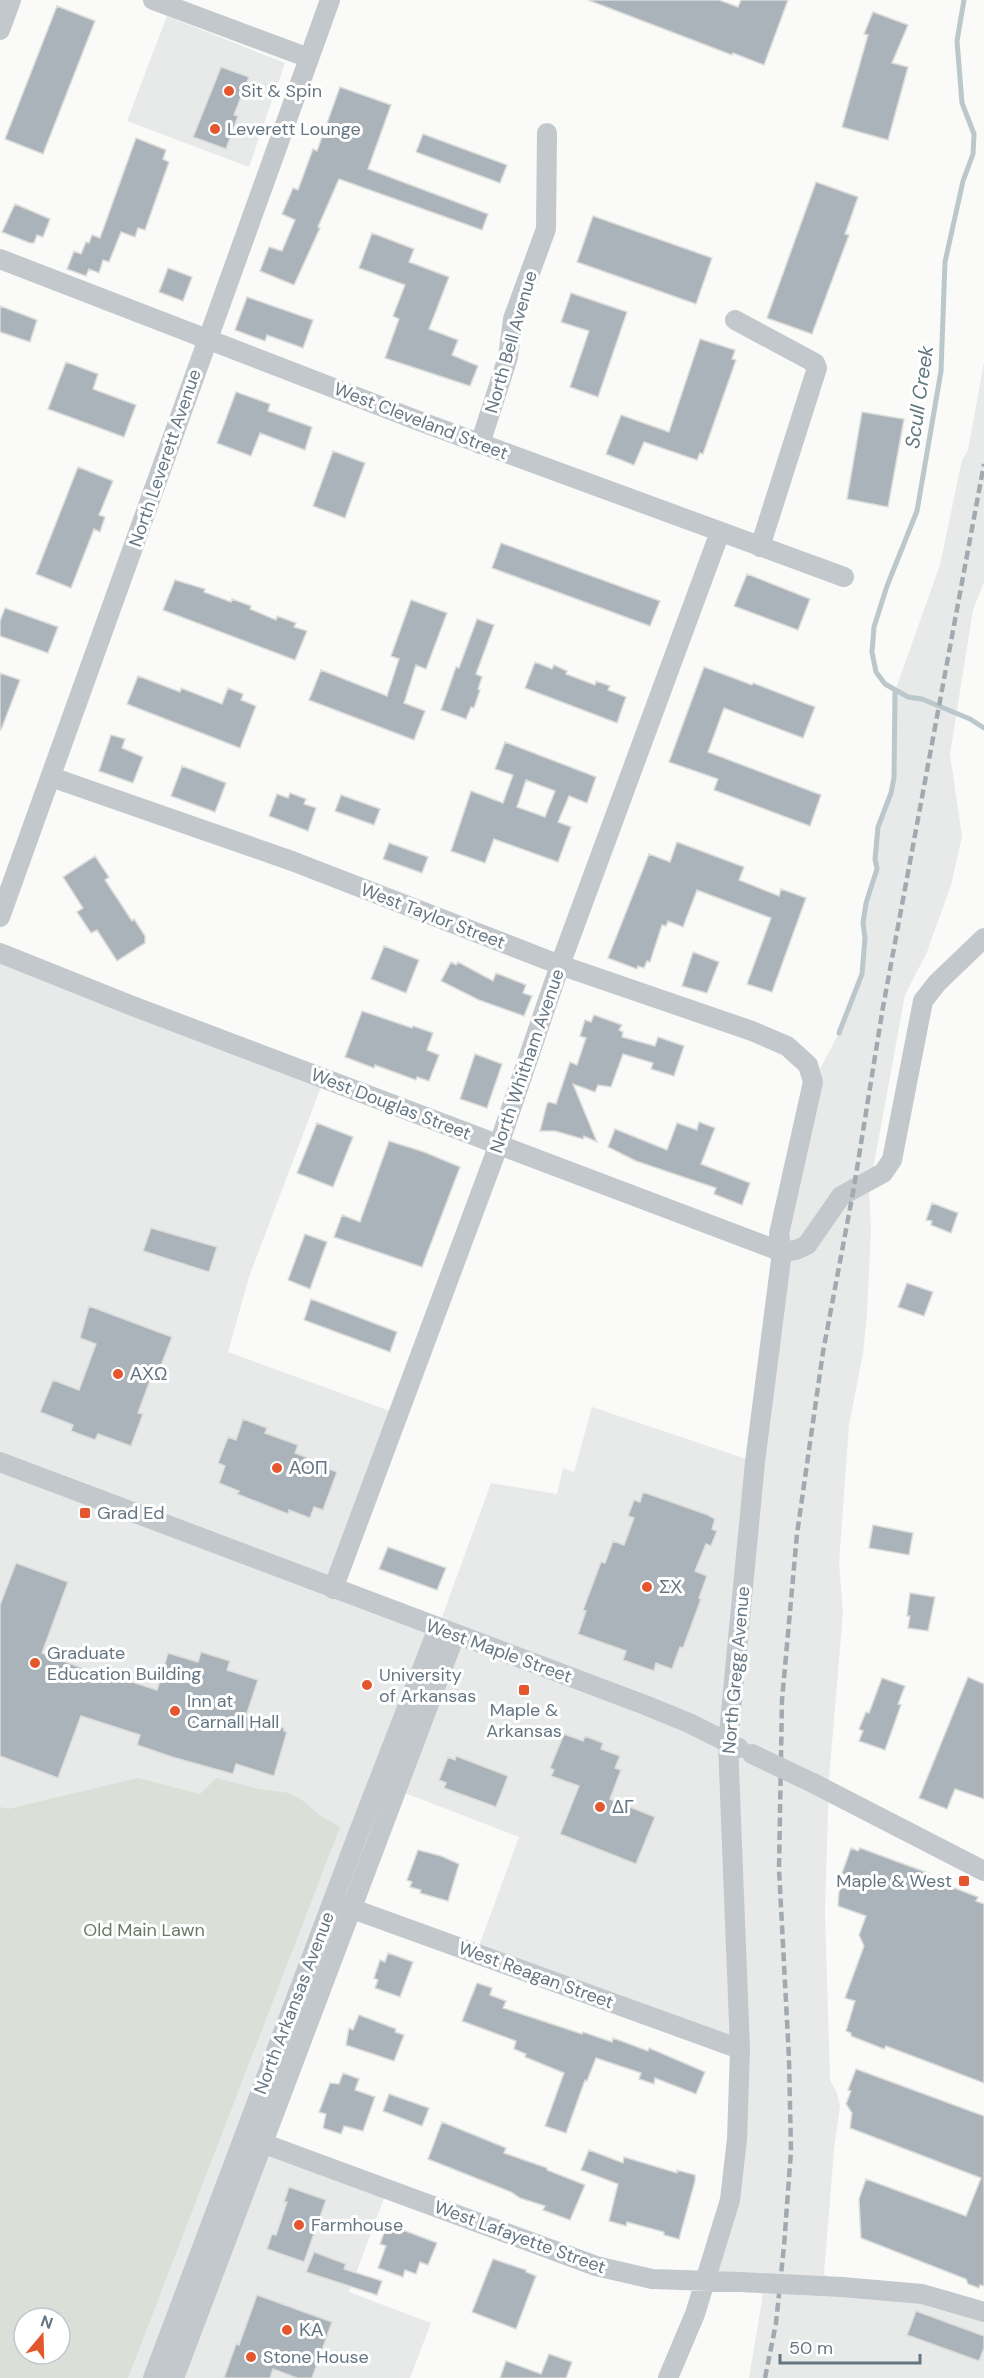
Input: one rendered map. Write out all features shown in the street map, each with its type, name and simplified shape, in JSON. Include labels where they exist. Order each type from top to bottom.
[{"type":"street","points":[[0,30],[11,0]]},
{"type":"street","points":[[153,0],[309,58]]},
{"type":"street","name":"North Leverett Avenue","points":[[0,917],[330,0]]},
{"type":"street","name":"North Bell Avenue","points":[[480,444],[508,357],[513,319],[546,229],[547,134]]},
{"type":"street","name":"West Cleveland Street","points":[[0,259],[480,444],[844,577]]},
{"type":"street","points":[[735,320],[815,363],[817,368],[760,547]]},
{"type":"street","name":"North Whitham Avenue","points":[[333,1589],[499,1144],[560,965],[720,532]]},
{"type":"street","name":"West Taylor Street","points":[[51,777],[292,861],[560,965],[752,1031],[787,1046],[808,1065]]},
{"type":"street","points":[[782,1252],[796,1250],[807,1245],[841,1196],[883,1173],[892,1160],[923,1001],[937,983],[984,938]]},
{"type":"street","name":"West Douglas Street","points":[[0,953],[130,1005],[782,1252]]},
{"type":"street","name":"North Gregg Avenue","points":[[668,2378],[695,2314],[730,2200],[737,2139],[740,2049],[728,1743],[755,1462],[782,1252],[779,1234],[813,1082],[808,1065]]},
{"type":"street","name":"West Maple Street","points":[[0,1462],[689,1723],[813,1783],[984,1871]]},
{"type":"street","name":"North Arkansas Avenue","points":[[153,2378],[244,2137],[342,1905],[446,1632]]},
{"type":"street","name":"North Arkansas Avenue","points":[[174,2378],[263,2144],[342,1905]]},
{"type":"street","name":"West Reagan Street","points":[[342,1905],[740,2049]]},
{"type":"street","name":"West Lafayette Street","points":[[244,2137],[596,2266],[652,2279],[842,2287],[922,2294],[984,2312]]},
{"type":"shaded area","points":[[167,16],[285,63],[249,167],[127,121]]},
{"type":"shaded area","name":"University of Arkansas","points":[[984,362],[984,582],[973,610],[950,754],[962,837],[951,885],[927,952],[905,995],[869,1191],[871,1230],[867,1314],[863,1353],[849,1425],[839,1563],[843,1612],[829,1779],[825,1912],[830,2080],[837,2093],[840,2106],[834,2150],[824,2274],[842,2287],[984,2312],[984,2378],[749,2378],[763,2283],[705,2280],[730,2200],[740,2049],[476,1954],[519,1837],[397,1790],[263,2143],[387,2190],[349,2292],[431,2323],[410,2378],[0,2378],[0,953],[324,1079],[249,1277],[228,1352],[398,1414],[333,1588],[438,1628],[491,1483],[557,1494],[563,1468],[574,1472],[592,1407],[755,1462],[782,1252],[813,1082],[839,1033],[862,974],[865,938],[863,923],[866,903],[877,869],[875,859],[878,827],[891,793],[894,778],[895,691],[940,565],[962,460],[968,450]]},
{"type":"green space","name":"Old Main Lawn","points":[[138,1778],[200,1794],[216,1778],[259,1789],[289,1793],[340,1827],[128,2378],[0,2378],[0,1807],[8,1809]]},
{"type":"building","points":[[588,0],[719,0],[738,7],[741,0],[788,0],[764,65]]},
{"type":"building","points":[[57,6],[95,21],[43,154],[5,139]]},
{"type":"building","points":[[873,12],[908,25],[892,63],[908,67],[888,140],[842,127],[868,35],[864,34]]},
{"type":"building","points":[[221,67],[249,77],[234,115],[238,116],[226,149],[193,137]]},
{"type":"building","points":[[340,87],[391,105],[368,169],[488,214],[482,230],[339,179],[294,285],[260,271],[269,247],[282,251],[295,220],[282,214],[293,188],[298,190],[313,149],[317,151]]},
{"type":"building","points":[[423,134],[507,165],[500,183],[416,152]]},
{"type":"building","points":[[136,138],[166,150],[163,159],[169,162],[145,230],[138,228],[135,237],[121,232],[109,262],[103,260],[99,273],[89,269],[86,276],[67,269],[74,251],[81,254],[92,235],[100,238]]},
{"type":"building","points":[[816,182],[858,197],[845,234],[849,235],[812,334],[767,318]]},
{"type":"building","points":[[15,204],[50,219],[43,237],[37,235],[34,243],[2,232]]},
{"type":"building","points":[[593,216],[712,258],[696,304],[577,262]]},
{"type":"building","points":[[372,233],[414,249],[409,262],[449,277],[429,329],[458,340],[452,355],[478,366],[470,386],[385,358],[399,319],[393,316],[405,285],[359,268]]},
{"type":"building","points":[[168,268],[192,277],[183,301],[159,292]]},
{"type":"building","points":[[571,293],[627,312],[598,397],[570,387],[589,331],[561,322]]},
{"type":"building","points":[[247,297],[313,320],[303,348],[267,335],[265,341],[235,330]]},
{"type":"building","points":[[0,306],[37,320],[30,342],[0,332]]},
{"type":"building","points":[[700,339],[735,350],[732,359],[736,360],[703,454],[700,453],[697,460],[644,442],[634,465],[606,454],[621,415],[669,432]]},
{"type":"building","points":[[66,362],[98,374],[93,389],[136,405],[124,437],[48,409]]},
{"type":"building","points":[[236,392],[270,404],[268,411],[312,427],[305,450],[260,433],[251,456],[217,443]]},
{"type":"building","points":[[862,412],[904,419],[888,507],[847,499]]},
{"type":"building","points":[[333,451],[365,463],[345,518],[313,506]]},
{"type":"building","points":[[78,467],[113,481],[99,515],[105,517],[100,532],[94,529],[71,588],[36,574]]},
{"type":"building","points":[[501,543],[660,601],[650,626],[492,568]]},
{"type":"building","points":[[747,574],[810,599],[798,630],[734,606]]},
{"type":"building","points":[[175,580],[205,589],[204,592],[231,602],[232,599],[251,606],[250,609],[276,620],[277,616],[296,623],[294,627],[307,631],[295,660],[163,610]]},
{"type":"building","points":[[411,600],[447,613],[426,669],[416,665],[404,703],[425,711],[414,740],[309,700],[321,670],[387,696],[399,659],[391,656]]},
{"type":"building","points":[[5,608],[58,627],[48,653],[0,636],[0,621]]},
{"type":"building","points":[[477,619],[494,625],[476,674],[482,677],[478,689],[480,690],[474,708],[471,707],[466,719],[441,710],[456,667],[459,668]]},
{"type":"building","points":[[535,662],[552,669],[554,665],[567,671],[566,674],[595,685],[596,681],[610,686],[608,690],[626,697],[617,723],[525,688]]},
{"type":"building","points":[[704,667],[815,707],[803,738],[724,708],[708,752],[821,795],[810,826],[714,790],[718,779],[669,762]]},
{"type":"building","points":[[0,673],[20,680],[1,730],[0,730]]},
{"type":"building","points":[[138,676],[180,692],[181,688],[222,704],[228,688],[243,694],[241,700],[256,706],[240,748],[127,704]]},
{"type":"building","points":[[111,735],[125,739],[122,748],[143,757],[133,783],[99,771]]},
{"type":"building","points":[[505,742],[596,777],[587,803],[569,796],[558,822],[571,827],[558,862],[494,839],[485,863],[451,851],[471,791],[503,803],[513,775],[495,769]],"holes":[[[526,780],[555,791],[545,817],[517,807]]]},
{"type":"building","points":[[182,766],[226,783],[215,812],[171,796]]},
{"type":"building","points":[[290,793],[306,799],[304,804],[316,808],[308,831],[269,816],[277,794],[288,798]]},
{"type":"building","points":[[341,795],[380,809],[374,825],[335,811]]},
{"type":"building","points":[[677,842],[744,867],[739,880],[779,896],[781,889],[806,898],[772,992],[747,984],[771,918],[697,890],[683,927],[668,921],[666,926],[662,925],[650,962],[647,961],[644,968],[638,966],[637,969],[608,958],[649,854],[670,862]]},
{"type":"building","points":[[389,843],[428,857],[422,873],[383,859]]},
{"type":"building","points":[[95,856],[109,877],[105,880],[132,921],[134,919],[145,936],[145,943],[117,961],[97,930],[91,933],[77,912],[83,908],[63,877]]},
{"type":"building","points":[[384,946],[419,960],[406,993],[371,979]]},
{"type":"building","points":[[693,952],[719,962],[707,993],[682,986]]},
{"type":"building","points":[[451,962],[456,965],[458,962],[493,981],[496,973],[526,985],[523,993],[532,996],[524,1016],[479,1000],[441,981]]},
{"type":"building","points":[[362,1011],[433,1033],[427,1050],[439,1055],[429,1081],[417,1077],[416,1080],[375,1065],[374,1068],[345,1057]]},
{"type":"building","points":[[594,1015],[622,1025],[619,1030],[623,1032],[622,1037],[655,1046],[658,1037],[684,1046],[674,1076],[651,1069],[653,1063],[623,1054],[611,1087],[598,1085],[595,1092],[573,1084],[597,1142],[584,1136],[583,1139],[555,1131],[540,1131],[547,1104],[549,1102],[556,1104],[570,1062],[577,1065],[586,1038],[580,1036],[585,1020],[591,1022]]},
{"type":"building","points":[[475,1054],[502,1064],[487,1108],[460,1099]]},
{"type":"building","points":[[699,1122],[715,1128],[701,1164],[750,1183],[742,1205],[714,1194],[716,1188],[636,1161],[608,1147],[615,1129],[667,1150],[677,1123],[697,1130]]},
{"type":"building","points":[[317,1123],[353,1137],[333,1187],[297,1173]]},
{"type":"building","points":[[389,1141],[460,1167],[422,1267],[334,1237],[342,1215],[360,1222]]},
{"type":"building","points":[[932,1203],[958,1213],[951,1233],[931,1225],[932,1221],[926,1220]]},
{"type":"building","points":[[151,1228],[217,1247],[209,1272],[143,1251]]},
{"type":"building","points":[[305,1234],[327,1242],[310,1289],[288,1280]]},
{"type":"building","points":[[907,1283],[933,1292],[924,1316],[898,1307]]},
{"type":"building","points":[[311,1299],[397,1332],[390,1352],[304,1320]]},
{"type":"building","name":"ΑΧΩ","points":[[89,1306],[172,1337],[160,1368],[155,1367],[138,1413],[143,1414],[131,1446],[98,1434],[95,1440],[71,1431],[73,1425],[40,1412],[53,1380],[79,1390],[96,1344],[80,1338]]},
{"type":"building","name":"ΑΟΠ","points":[[243,1419],[267,1428],[265,1433],[298,1445],[295,1453],[330,1466],[329,1469],[337,1472],[323,1510],[314,1507],[310,1518],[289,1510],[288,1514],[237,1494],[239,1491],[219,1483],[225,1466],[218,1463],[228,1437],[236,1440]]},
{"type":"building","name":"ΣΧ","points":[[643,1492],[708,1515],[715,1519],[712,1529],[717,1531],[711,1546],[706,1544],[695,1571],[707,1576],[683,1648],[680,1647],[672,1669],[656,1663],[654,1671],[623,1660],[626,1651],[578,1634],[586,1611],[583,1610],[601,1562],[605,1563],[613,1541],[624,1545],[634,1518],[628,1516],[634,1500],[640,1502]]},
{"type":"building","points":[[873,1525],[913,1533],[909,1555],[869,1548]]},
{"type":"building","points":[[388,1547],[446,1568],[437,1590],[379,1569]]},
{"type":"building","points":[[16,1563],[68,1582],[42,1653],[119,1682],[120,1678],[157,1690],[168,1653],[198,1662],[201,1652],[230,1661],[227,1670],[258,1680],[246,1716],[284,1728],[287,1732],[274,1776],[236,1764],[233,1774],[172,1757],[137,1745],[140,1735],[81,1716],[58,1778],[0,1756],[0,1605]]},
{"type":"building","points":[[910,1593],[935,1597],[928,1631],[908,1628]]},
{"type":"building","points":[[968,1677],[984,1684],[984,1799],[955,1789],[947,1809],[919,1798]]},
{"type":"building","points":[[882,1678],[905,1686],[898,1704],[901,1705],[885,1750],[859,1741],[863,1731],[859,1729],[866,1712],[869,1713]]},
{"type":"building","name":"ΔΓ","points":[[564,1734],[583,1741],[585,1736],[603,1743],[601,1749],[620,1756],[615,1768],[621,1770],[610,1799],[655,1817],[636,1864],[560,1834],[579,1786],[551,1776],[554,1770],[550,1768]]},
{"type":"building","points":[[456,1756],[508,1776],[496,1807],[444,1788],[446,1783],[439,1780],[448,1757],[455,1760]]},
{"type":"building","points":[[851,1848],[858,1851],[860,1848],[928,1873],[926,1877],[978,1897],[976,1901],[984,1904],[984,2083],[886,2046],[884,2049],[851,2036],[851,2033],[846,2031],[855,2001],[845,1998],[864,1946],[859,1935],[866,1916],[838,1906],[839,1892],[845,1875],[842,1873]]},
{"type":"building","points":[[418,1850],[459,1864],[448,1901],[420,1893],[421,1890],[410,1887],[412,1882],[407,1880]]},
{"type":"building","points":[[388,1953],[413,1962],[400,1997],[375,1988],[378,1980],[374,1978],[380,1960],[385,1962]]},
{"type":"building","points":[[477,1983],[492,1988],[490,1995],[506,2001],[503,2008],[582,2034],[583,2032],[612,2042],[613,2038],[648,2051],[649,2048],[705,2072],[696,2094],[655,2078],[654,2084],[639,2079],[641,2073],[596,2058],[587,2081],[585,2080],[566,2133],[545,2126],[564,2073],[525,2057],[526,2054],[514,2049],[516,2041],[462,2021]]},
{"type":"building","points":[[359,2015],[396,2029],[395,2032],[404,2035],[394,2061],[346,2045],[349,2028],[353,2030]]},
{"type":"building","points":[[856,2069],[984,2116],[984,2286],[980,2285],[979,2288],[968,2284],[966,2279],[861,2238],[859,2199],[866,2179],[966,2216],[981,2178],[850,2128],[852,2113],[846,2104],[851,2091],[848,2090]]},
{"type":"building","points":[[343,2073],[359,2079],[355,2090],[375,2097],[363,2131],[344,2126],[341,2134],[323,2128],[326,2114],[319,2112],[330,2083],[339,2084]]},
{"type":"building","points":[[389,2094],[429,2108],[422,2126],[383,2111]]},
{"type":"building","points":[[442,2122],[506,2148],[504,2153],[547,2168],[547,2170],[585,2185],[570,2220],[543,2210],[545,2206],[520,2198],[511,2192],[428,2159]]},
{"type":"building","points":[[589,2150],[623,2163],[624,2157],[677,2173],[677,2170],[695,2175],[679,2239],[664,2235],[664,2232],[627,2222],[626,2226],[609,2221],[618,2184],[581,2170]]},
{"type":"building","name":"Farmhouse","points":[[289,2187],[326,2200],[304,2262],[267,2249],[272,2234],[276,2235],[287,2202],[284,2202]]},
{"type":"building","points":[[387,2224],[437,2243],[428,2265],[420,2262],[416,2274],[405,2270],[403,2277],[378,2268],[386,2246],[380,2244]]},
{"type":"building","points":[[314,2252],[346,2264],[344,2269],[382,2281],[377,2295],[306,2272]]},
{"type":"building","points":[[493,2259],[526,2270],[536,2276],[516,2329],[472,2312]]},
{"type":"building","name":"ΚΑ","points":[[257,2295],[332,2322],[312,2378],[297,2378],[273,2369],[270,2378],[224,2378]]},
{"type":"building","points":[[916,2311],[984,2336],[984,2348],[979,2361],[907,2335]]},
{"type":"building","points":[[549,2354],[572,2362],[566,2378],[500,2378],[506,2361],[541,2374]]},
{"type":"waterway","name":"Scull Creek","points":[[964,0],[957,41],[962,103],[974,134],[973,154],[963,181],[945,262],[941,371],[917,511],[887,586],[874,627],[872,652],[876,672],[885,684],[908,697],[922,699],[970,719],[984,728]]},
{"type":"waterway","points":[[839,1033],[862,974],[865,938],[863,923],[866,903],[877,869],[875,859],[878,827],[891,793],[894,778],[895,691]]},
{"type":"railway","points":[[765,2378],[776,2323],[791,2151],[789,2058],[779,1869],[782,1700],[797,1534],[823,1352],[854,1187],[883,1007],[984,464]]},
{"type":"place","name":"Sit & Spin","points":[[229,91]]},
{"type":"place","name":"Leverett Lounge","points":[[215,129]]},
{"type":"place","name":"ΑΧΩ","points":[[118,1374]]},
{"type":"place","name":"ΑΟΠ","points":[[277,1468]]},
{"type":"place","name":"Grad Ed","points":[[85,1513]]},
{"type":"place","name":"ΣΧ","points":[[647,1587]]},
{"type":"place","name":"Graduate Education Building","points":[[35,1663]]},
{"type":"place","name":"University of Arkansas","points":[[367,1685]]},
{"type":"place","name":"Maple & Arkansas","points":[[524,1690]]},
{"type":"place","name":"Inn at Carnall Hall","points":[[175,1711]]},
{"type":"place","name":"ΔΓ","points":[[600,1807]]},
{"type":"place","name":"Maple & West","points":[[964,1881]]},
{"type":"place","name":"Farmhouse","points":[[299,2225]]},
{"type":"place","name":"ΚΑ","points":[[287,2330]]},
{"type":"place","name":"Stone House","points":[[251,2357]]}]
